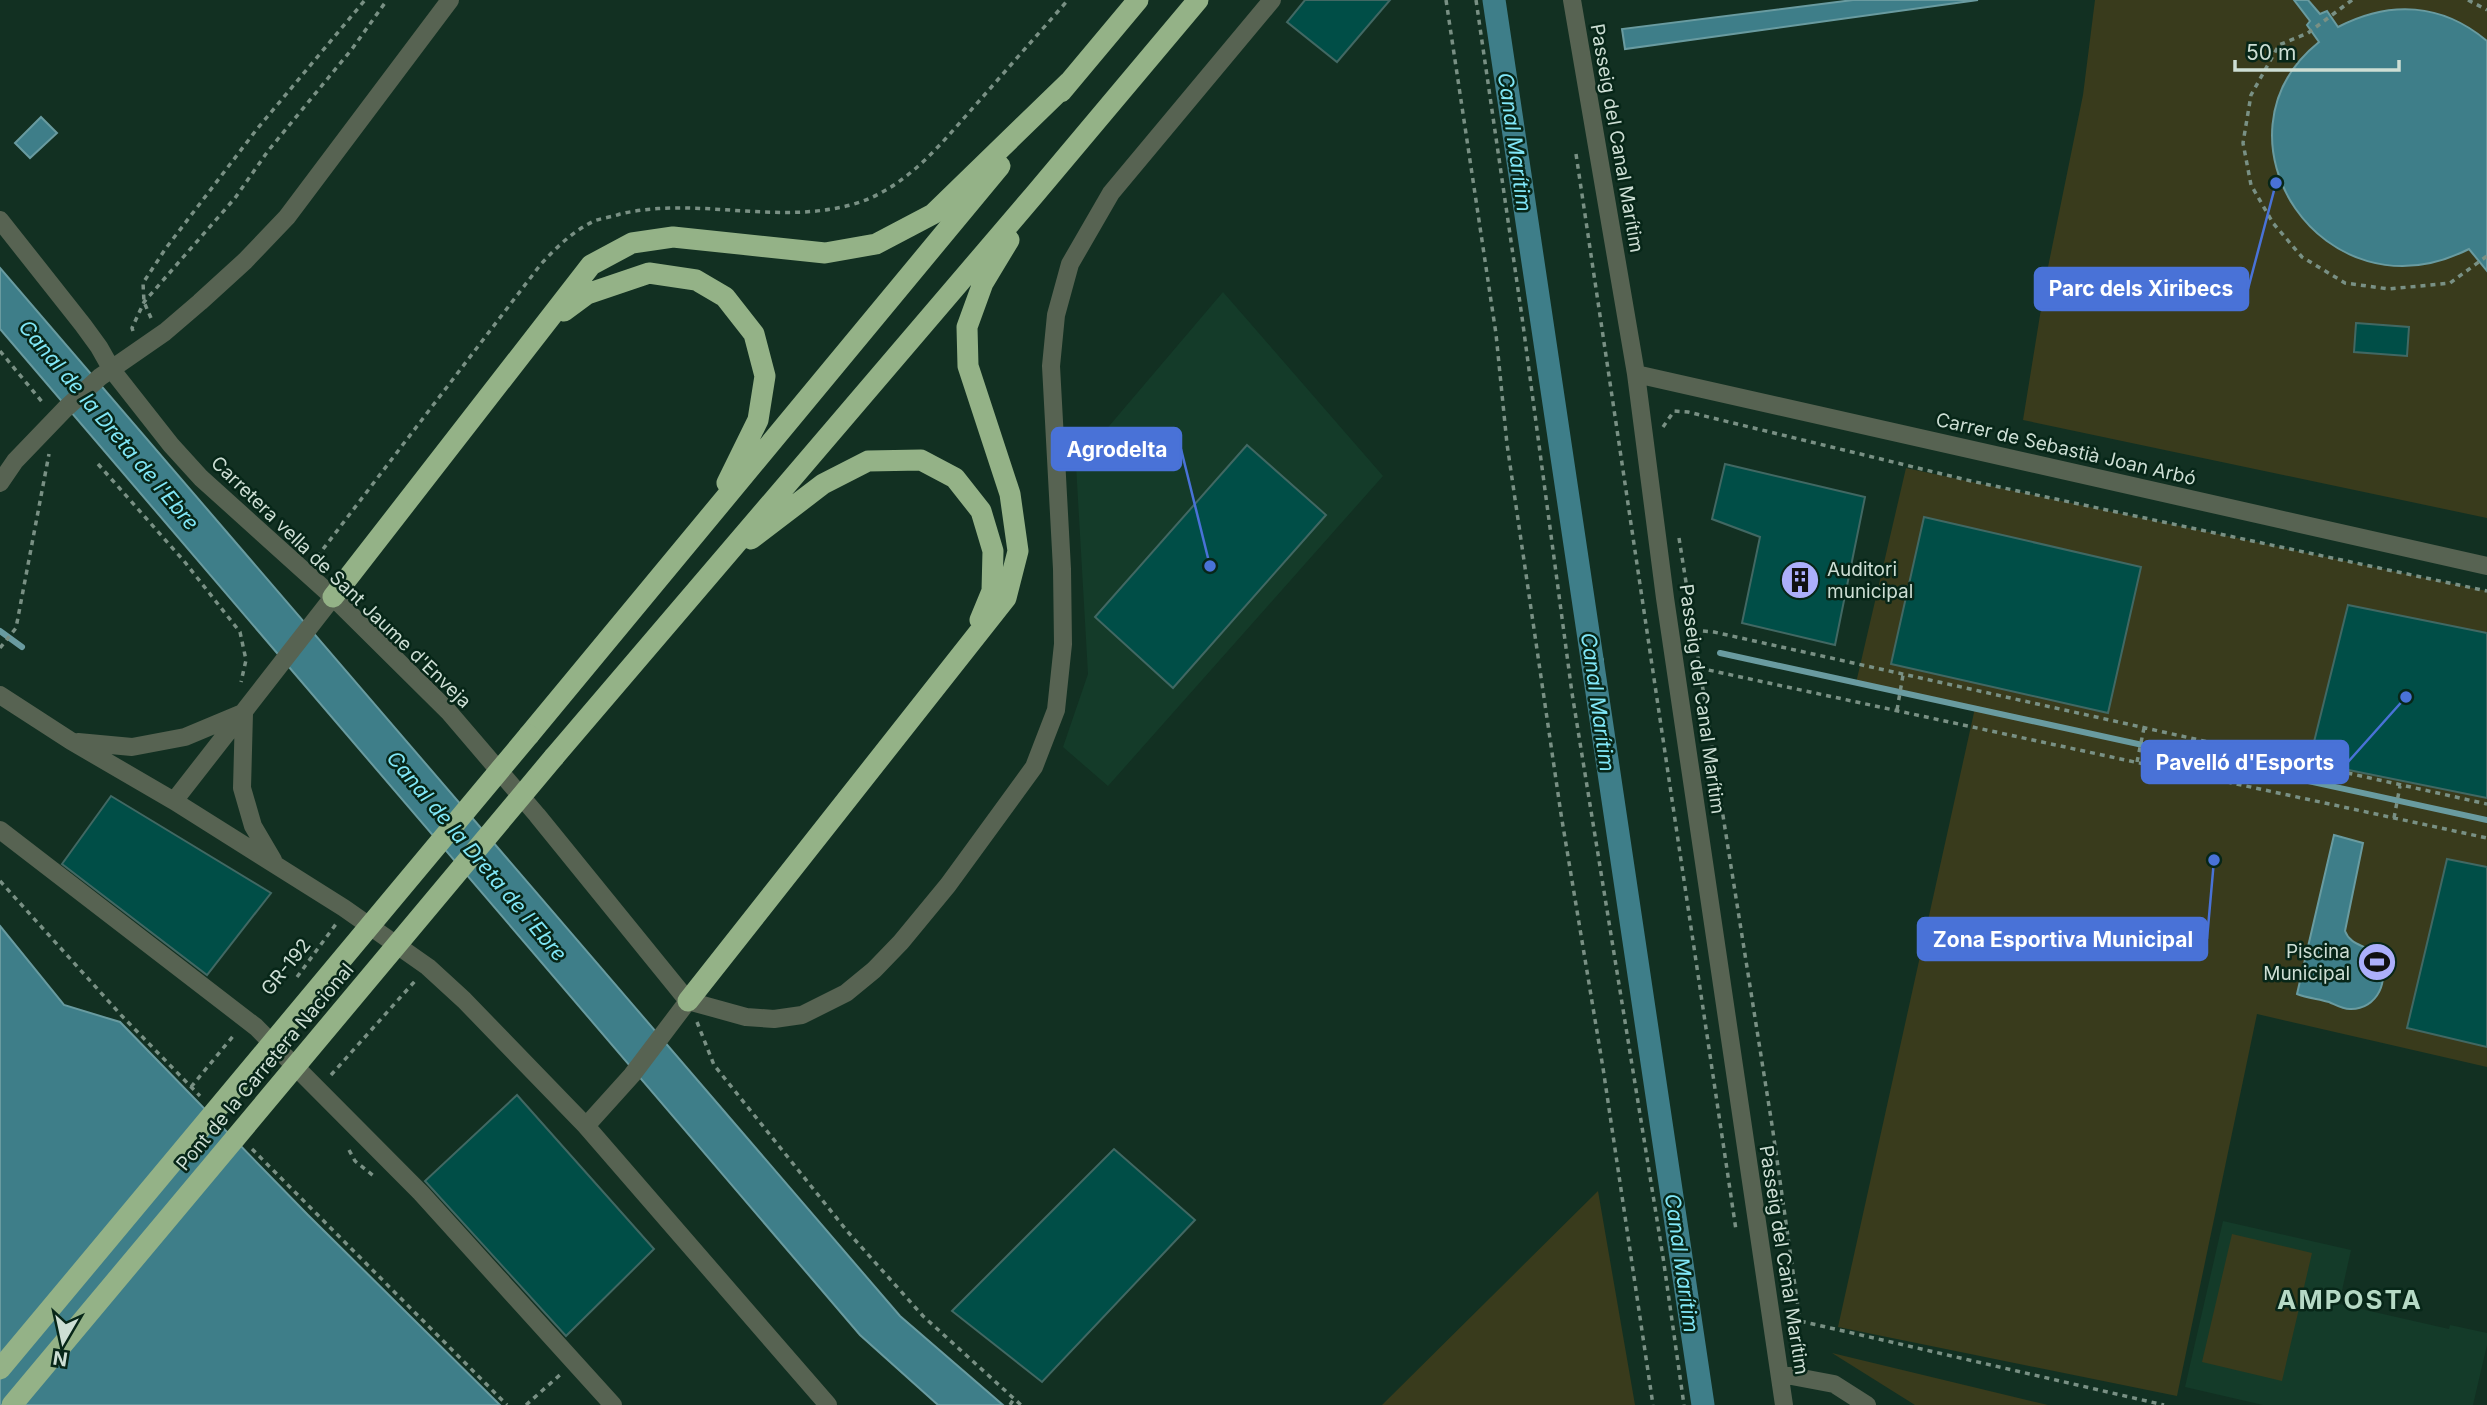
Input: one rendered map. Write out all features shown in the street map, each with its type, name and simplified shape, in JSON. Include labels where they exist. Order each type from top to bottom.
[{"type":"highway","points":[[713,512],[1138,0]]},
{"type":"highway","points":[[716,566],[1198,0]]},
{"type":"highway","points":[[327,605],[591,265],[632,243],[673,237],[825,253],[876,244],[933,214],[1069,82]]},
{"type":"highway","points":[[688,1001],[1006,598],[1018,551],[1010,494],[968,366],[967,327],[983,283],[1035,194]]},
{"type":"highway","points":[[543,327],[587,294],[649,273],[696,280],[725,297],[754,334],[765,376],[758,420],[713,512]]},
{"type":"highway","points":[[716,566],[823,484],[868,461],[921,460],[955,478],[981,511],[993,551],[992,591],[970,644]]},
{"type":"highway","name":"Pont de la Carretera Nacional","points":[[0,1369],[713,512]]},
{"type":"highway","name":"Pont de la Carretera Nacional","points":[[12,1405],[716,566]]},
{"type":"street","points":[[0,482],[15,461],[60,414],[106,373],[165,332],[245,261],[287,217],[450,0]]},
{"type":"street","points":[[586,1126],[632,1076],[688,1001],[746,1017],[774,1019],[802,1015],[846,993],[901,943],[948,885],[1034,767],[1056,710],[1063,644],[1062,569],[1051,366],[1056,315],[1070,264],[1111,194],[1272,0]]},
{"type":"street","name":"Passeig del Canal Marítim","points":[[1572,0],[1636,374],[1667,612],[1784,1405]]},
{"type":"street","name":"Carretera vella de Sant Jaume d'Enveja","points":[[0,220],[99,347],[106,373],[201,478],[327,605],[448,711],[537,815],[688,1001]]},
{"type":"street","name":"Carrer de Sebastià Joan Arbó","points":[[1636,374],[2487,566]]},
{"type":"street","points":[[174,801],[327,605]]},
{"type":"street","points":[[0,695],[275,864],[428,967],[464,1000],[586,1126],[828,1405]]},
{"type":"street","points":[[71,741],[132,747],[184,737],[248,707]]},
{"type":"street","points":[[248,707],[242,788],[253,825],[275,864]]},
{"type":"street","points":[[0,830],[247,1020],[421,1194],[613,1405]]},
{"type":"street","points":[[1781,1374],[1834,1384],[1867,1405]]},
{"type":"path","points":[[165,332],[148,316],[143,283],[181,227],[257,129],[365,0]]},
{"type":"path","points":[[141,349],[132,328],[144,302],[235,198],[387,0]]},
{"type":"path","points":[[1446,0],[1496,334],[1507,443],[1559,800],[1603,1068],[1653,1405]]},
{"type":"path","points":[[1475,0],[1522,317],[1572,693],[1663,1256],[1684,1405]]},
{"type":"path","points":[[2337,0],[2342,7]]},
{"type":"path","points":[[2352,0],[2308,33],[2279,45],[2251,95],[2243,143],[2251,185],[2273,223],[2302,257],[2345,283],[2389,289],[2450,283],[2487,256]]},
{"type":"path","points":[[2468,0],[2487,10]]},
{"type":"path","points":[[1576,150],[1736,1232]]},
{"type":"path","points":[[0,351],[60,414]]},
{"type":"path","points":[[1662,428],[1674,411],[1688,412],[1971,481],[2487,592]]},
{"type":"path","points":[[2,646],[16,628],[50,450]]},
{"type":"path","points":[[98,464],[184,561],[240,632],[246,660],[240,684],[248,707]]},
{"type":"path","points":[[1679,536],[1770,1112],[1800,1321]]},
{"type":"path","points":[[1693,629],[2487,804]]},
{"type":"path","points":[[1699,668],[2487,838]]},
{"type":"path","points":[[1897,710],[1904,674]]},
{"type":"path","points":[[2137,762],[2144,728]]},
{"type":"path","points":[[2394,818],[2400,785]]},
{"type":"path","name":"GR-192","points":[[290,985],[333,931],[344,908]]},
{"type":"path","points":[[318,1090],[428,967]]},
{"type":"path","points":[[688,1001],[715,1065],[847,1231],[923,1316],[1021,1405]]},
{"type":"path","points":[[191,1087],[247,1020]]},
{"type":"path","points":[[1773,1326],[1800,1321],[2164,1405]]},
{"type":"path","points":[[526,1405],[574,1362]]},
{"type":"path","points":[[1010,1405],[1015,1397]]},
{"type":"shaded area","points":[[2095,0],[2487,0],[2487,518],[2023,420],[2047,272],[2083,95]]},
{"type":"shaded area","points":[[1223,292],[1383,476],[1108,786],[1063,747],[1088,674],[1076,465]]},
{"type":"shaded area","points":[[1906,468],[2487,591],[2487,1067],[2257,1014],[2177,1396],[1838,1327],[1975,708],[1856,683]]},
{"type":"shaded area","points":[[1598,1191],[1635,1405],[1382,1405]]},
{"type":"shaded area","points":[[2223,1221],[2351,1250],[2339,1304],[2449,1329],[2450,1325],[2487,1333],[2487,1345],[2473,1405],[2263,1405],[2185,1387]]},
{"type":"shaded area","points":[[2232,1234],[2312,1253],[2282,1381],[2202,1362]]},
{"type":"shaded area","points":[[1832,1353],[2048,1405],[1915,1405]]},
{"type":"water","points":[[1853,0],[1978,0],[1625,49],[1622,29]]},
{"type":"water","points":[[2294,0],[2308,0],[2320,14],[2327,11],[2338,27],[2377,12],[2415,10],[2452,19],[2487,41],[2487,271],[2469,249],[2416,265],[2368,261],[2327,241],[2295,208],[2277,168],[2273,124],[2286,81],[2319,42],[2307,25],[2310,21]]},
{"type":"water","points":[[41,117],[57,133],[30,158],[15,143]]},
{"type":"water","name":"Canal de la Dreta de l'Ebre","points":[[0,268],[900,1316],[1003,1405],[938,1405],[860,1335],[0,329]]},
{"type":"water","points":[[2334,835],[2363,843],[2345,931],[2351,940],[2377,957],[2383,975],[2379,992],[2374,999],[2360,1008],[2344,1008],[2297,994]]},
{"type":"water","points":[[0,926],[64,1005],[120,1022],[308,1215],[500,1405],[0,1405]]},
{"type":"building","points":[[1305,0],[1390,0],[1337,62],[1287,22]]},
{"type":"building","points":[[2356,323],[2409,327],[2407,356],[2354,352]]},
{"type":"building","points":[[1247,445],[1326,515],[1173,688],[1095,617]]},
{"type":"building","name":"Auditori municipal","points":[[1725,464],[1865,497],[1835,645],[1742,623],[1760,537],[1712,519]]},
{"type":"building","points":[[1924,517],[2141,567],[2108,713],[1891,664]]},
{"type":"building","points":[[2348,605],[2487,633],[2487,798],[2309,762]]},
{"type":"building","points":[[111,796],[271,893],[207,975],[62,864]]},
{"type":"building","points":[[2447,859],[2487,867],[2487,1047],[2407,1028]]},
{"type":"building","points":[[517,1095],[654,1249],[566,1336],[425,1181]]},
{"type":"building","points":[[1114,1149],[1195,1220],[1042,1382],[952,1311]]},
{"type":"waterway","name":"Canal Marítim","points":[[1494,0],[1703,1405]]},
{"type":"waterway","points":[[0,631],[22,647]]},
{"type":"waterway","points":[[1720,653],[2487,820]]},
{"type":"waterway","name":"Canal Marítim","points":[[1591,661],[1601,660]]},
{"type":"place","name":"Parc dels Xiribecs","points":[[2276,183]]},
{"type":"place","name":"Agrodelta","points":[[1210,566]]},
{"type":"place","name":"Auditori municipal","points":[[1800,580]]},
{"type":"place","name":"Pavelló d'Esports","points":[[2406,697]]},
{"type":"place","name":"Zona Esportiva Municipal","points":[[2214,860]]},
{"type":"place","name":"Piscina Municipal","points":[[2377,962]]},
{"type":"district","name":"AMPOSTA","points":[[2350,1299]]}]
